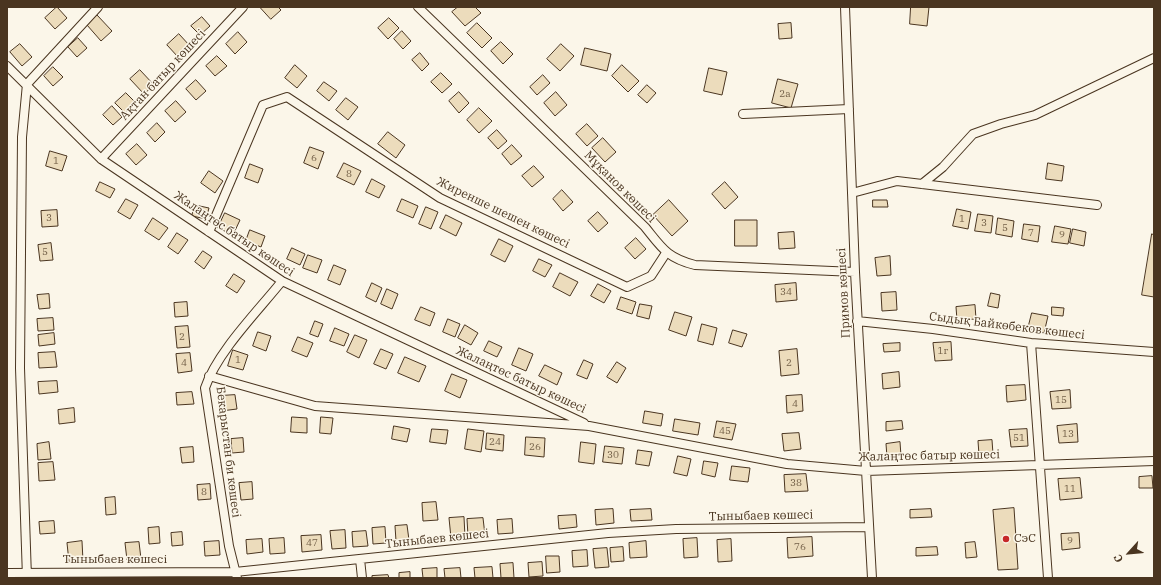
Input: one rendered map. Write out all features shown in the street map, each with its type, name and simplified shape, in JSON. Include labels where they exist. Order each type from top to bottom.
[{"type":"street","points":[[27,575],[20,368],[22,137],[27,84],[98,7]]},
{"type":"street","name":"Ақтан батыр көшесі","points":[[101,158],[243,7]]},
{"type":"street","name":"Мұқанов көшесі","points":[[418,7],[645,227],[666,253],[678,261],[695,265],[855,272]]},
{"type":"street","name":"Примов көшесі","points":[[845,7],[855,272],[872,578]]},
{"type":"street","points":[[922,184],[943,167],[973,134],[1001,124],[1035,115],[1154,58]]},
{"type":"street","name":"Жалаңтөс батыр көшесі","points":[[7,66],[101,158],[282,282],[589,426]]},
{"type":"street","name":"Жиренше шешен көшесі","points":[[208,232],[263,105],[287,97],[440,198],[627,287],[651,276],[666,253]]},
{"type":"street","points":[[742,114],[849,109]]},
{"type":"street","points":[[852,193],[897,181],[1097,205]]},
{"type":"street","name":"Бекарыстан би көшесі","points":[[236,575],[229,546],[205,388],[209,376],[237,336],[282,282]]},
{"type":"street","name":"Сыдық Байкөбеков көшесі","points":[[858,321],[933,329],[1032,343],[1154,352]]},
{"type":"street","points":[[1032,343],[1048,578]]},
{"type":"street","name":"Жалаңтөс батыр көшесі","points":[[209,376],[315,406],[589,426],[787,464],[866,471],[1154,461]]},
{"type":"street","name":"Тыныбаев көшесі","points":[[7,573],[27,575],[236,575],[360,559],[608,533],[676,529],[869,527]]},
{"type":"street","points":[[360,559],[362,578]]},
{"type":"building","points":[[57,7],[67,18],[55,29],[45,18]]},
{"type":"building","points":[[260,7],[278,7],[281,10],[271,19]]},
{"type":"building","points":[[458,7],[475,7],[481,13],[465,26],[452,12]]},
{"type":"building","points":[[911,7],[929,7],[927,26],[910,24]]},
{"type":"building","points":[[97,15],[112,31],[101,41],[87,25]]},
{"type":"building","points":[[202,17],[210,26],[200,35],[191,26]]},
{"type":"building","points":[[389,18],[399,28],[388,39],[378,28]]},
{"type":"building","points":[[477,23],[492,38],[482,48],[467,33]]},
{"type":"building","points":[[791,23],[792,38],[779,39],[778,24]]},
{"type":"building","points":[[402,31],[411,41],[403,49],[394,39]]},
{"type":"building","points":[[238,32],[247,42],[235,54],[226,44]]},
{"type":"building","points":[[179,34],[190,46],[178,57],[167,45]]},
{"type":"building","points":[[78,38],[87,48],[77,57],[68,47]]},
{"type":"building","points":[[501,42],[513,54],[503,64],[491,51]]},
{"type":"building","points":[[20,44],[32,57],[22,66],[10,52]]},
{"type":"building","points":[[561,44],[574,56],[560,71],[547,59]]},
{"type":"building","points":[[585,48],[611,54],[607,71],[581,65]]},
{"type":"building","points":[[420,53],[429,64],[422,71],[412,60]]},
{"type":"building","points":[[217,56],[227,66],[215,76],[206,66]]},
{"type":"building","points":[[295,65],[307,76],[297,88],[285,78]]},
{"type":"building","points":[[622,65],[639,81],[628,92],[612,76]]},
{"type":"building","points":[[53,67],[63,77],[53,86],[44,76]]},
{"type":"building","points":[[709,68],[727,72],[722,95],[704,91]]},
{"type":"building","points":[[140,70],[154,85],[144,94],[130,79]]},
{"type":"building","points":[[441,73],[452,84],[442,93],[431,82]]},
{"type":"building","points":[[543,75],[550,83],[537,95],[530,87]]},
{"type":"building","points":[[778,79],[798,84],[791,108],[772,103]]},
{"type":"building","points":[[196,80],[206,91],[196,100],[186,89]]},
{"type":"building","points":[[324,82],[337,91],[329,101],[317,91]]},
{"type":"building","points":[[647,85],[656,93],[647,103],[638,95]]},
{"type":"building","points":[[459,92],[469,103],[459,113],[449,101]]},
{"type":"building","points":[[556,92],[567,105],[555,116],[544,103]]},
{"type":"building","points":[[126,93],[136,103],[125,113],[115,103]]},
{"type":"building","points":[[346,98],[358,107],[348,120],[336,110]]},
{"type":"building","points":[[176,101],[186,112],[175,122],[165,111]]},
{"type":"building","points":[[112,106],[122,117],[113,125],[103,115]]},
{"type":"building","points":[[479,108],[492,121],[479,133],[467,120]]},
{"type":"building","points":[[157,123],[165,132],[155,142],[147,133]]},
{"type":"building","points":[[587,124],[598,136],[587,146],[576,134]]},
{"type":"building","points":[[497,130],[507,141],[498,149],[488,138]]},
{"type":"building","points":[[388,132],[405,145],[396,158],[378,144]]},
{"type":"building","points":[[603,138],[616,152],[605,162],[592,148]]},
{"type":"building","points":[[137,144],[147,155],[136,165],[126,154]]},
{"type":"building","points":[[512,145],[522,156],[511,165],[502,154]]},
{"type":"building","points":[[310,147],[324,152],[318,169],[304,163]]},
{"type":"building","points":[[50,151],[67,156],[62,171],[46,166]]},
{"type":"building","points":[[344,163],[361,171],[354,185],[337,177]]},
{"type":"building","points":[[1048,163],[1064,166],[1062,181],[1046,179]]},
{"type":"building","points":[[250,164],[263,169],[258,183],[245,178]]},
{"type":"building","points":[[534,166],[544,177],[532,187],[522,176]]},
{"type":"building","points":[[209,171],[223,181],[215,193],[201,183]]},
{"type":"building","points":[[372,179],[385,186],[379,198],[366,192]]},
{"type":"building","points":[[100,182],[115,189],[110,198],[96,191]]},
{"type":"building","points":[[725,182],[738,197],[725,209],[712,194]]},
{"type":"building","points":[[562,190],[573,202],[563,211],[553,199]]},
{"type":"building","points":[[126,199],[138,205],[130,219],[118,212]]},
{"type":"building","points":[[402,199],[418,206],[413,218],[397,211]]},
{"type":"building","points":[[669,200],[688,221],[672,236],[653,215]]},
{"type":"building","points":[[873,200],[887,200],[888,207],[873,207]]},
{"type":"building","points":[[195,205],[209,208],[206,219],[192,216]]},
{"type":"building","points":[[426,207],[438,212],[431,229],[419,224]]},
{"type":"building","points":[[957,209],[971,212],[968,229],[953,226]]},
{"type":"building","points":[[57,210],[58,226],[42,227],[41,211]]},
{"type":"building","points":[[598,212],[608,223],[598,232],[588,221]]},
{"type":"building","points":[[225,213],[240,220],[233,235],[218,228]]},
{"type":"building","points":[[978,214],[993,216],[991,233],[975,231]]},
{"type":"building","points":[[446,215],[462,223],[456,236],[440,228]]},
{"type":"building","points":[[153,218],[168,228],[159,240],[145,231]]},
{"type":"building","points":[[998,218],[1014,221],[1012,237],[996,234]]},
{"type":"building","points":[[735,220],[757,220],[757,246],[735,246]]},
{"type":"building","points":[[1024,224],[1040,226],[1038,242],[1022,239]]},
{"type":"building","points":[[1055,226],[1071,229],[1068,244],[1052,242]]},
{"type":"building","points":[[1073,229],[1086,232],[1084,246],[1070,243]]},
{"type":"building","points":[[250,230],[265,236],[261,247],[246,241]]},
{"type":"building","points":[[794,232],[795,248],[779,249],[778,233]]},
{"type":"building","points":[[177,233],[188,240],[178,254],[168,247]]},
{"type":"building","points":[[1152,234],[1154,235],[1154,297],[1142,295]]},
{"type":"building","points":[[636,238],[646,249],[635,259],[625,248]]},
{"type":"building","points":[[499,239],[513,246],[505,262],[491,255]]},
{"type":"building","points":[[51,243],[53,260],[40,261],[38,245]]},
{"type":"building","points":[[292,248],[305,254],[300,265],[287,259]]},
{"type":"building","points":[[203,251],[212,257],[204,269],[195,262]]},
{"type":"building","points":[[308,255],[322,260],[317,273],[303,268]]},
{"type":"building","points":[[890,256],[891,275],[877,276],[875,258]]},
{"type":"building","points":[[539,259],[552,265],[545,277],[533,271]]},
{"type":"building","points":[[334,265],[346,270],[340,285],[328,280]]},
{"type":"building","points":[[560,273],[578,282],[570,296],[553,287]]},
{"type":"building","points":[[234,274],[245,281],[237,293],[226,286]]},
{"type":"building","points":[[372,283],[382,288],[376,302],[366,297]]},
{"type":"building","points":[[796,283],[797,300],[776,302],[775,285]]},
{"type":"building","points":[[598,284],[611,291],[604,303],[591,296]]},
{"type":"building","points":[[387,289],[398,294],[392,309],[381,304]]},
{"type":"building","points":[[896,292],[897,310],[882,311],[881,293]]},
{"type":"building","points":[[991,293],[1000,295],[998,308],[988,306]]},
{"type":"building","points":[[49,294],[50,308],[39,309],[37,295]]},
{"type":"building","points":[[621,297],[636,302],[632,314],[617,309]]},
{"type":"building","points":[[187,302],[188,316],[175,317],[174,303]]},
{"type":"building","points":[[640,304],[652,306],[649,319],[637,316]]},
{"type":"building","points":[[975,305],[976,319],[957,320],[956,307]]},
{"type":"building","points":[[421,307],[435,313],[430,326],[415,320]]},
{"type":"building","points":[[1052,307],[1064,308],[1063,316],[1052,315]]},
{"type":"building","points":[[675,312],[692,317],[686,336],[669,330]]},
{"type":"building","points":[[1032,313],[1048,316],[1044,333],[1028,329]]},
{"type":"building","points":[[53,318],[54,330],[38,331],[37,319]]},
{"type":"building","points":[[448,319],[460,324],[455,337],[443,332]]},
{"type":"building","points":[[315,321],[323,324],[318,337],[310,334]]},
{"type":"building","points":[[702,324],[717,328],[713,345],[698,341]]},
{"type":"building","points":[[465,325],[478,333],[471,345],[458,338]]},
{"type":"building","points":[[188,326],[190,347],[177,348],[175,327]]},
{"type":"building","points":[[335,328],[349,334],[344,346],[330,341]]},
{"type":"building","points":[[733,330],[747,334],[742,347],[729,343]]},
{"type":"building","points":[[258,332],[271,336],[266,351],[253,346]]},
{"type":"building","points":[[54,333],[55,344],[39,346],[38,335]]},
{"type":"building","points":[[355,335],[367,340],[359,358],[347,352]]},
{"type":"building","points":[[298,337],[313,343],[307,357],[292,351]]},
{"type":"building","points":[[489,341],[502,347],[497,357],[484,351]]},
{"type":"building","points":[[951,342],[952,360],[935,361],[933,343]]},
{"type":"building","points":[[900,343],[900,351],[884,352],[883,344]]},
{"type":"building","points":[[519,348],[533,354],[526,371],[512,365]]},
{"type":"building","points":[[381,349],[393,354],[386,369],[374,364]]},
{"type":"building","points":[[797,349],[799,374],[781,376],[779,351]]},
{"type":"building","points":[[233,350],[248,355],[243,370],[228,366]]},
{"type":"building","points":[[55,352],[57,367],[39,368],[38,353]]},
{"type":"building","points":[[190,353],[192,371],[178,373],[176,354]]},
{"type":"building","points":[[405,357],[426,366],[419,382],[398,373]]},
{"type":"building","points":[[584,360],[593,364],[587,379],[577,375]]},
{"type":"building","points":[[617,362],[626,368],[617,383],[607,377]]},
{"type":"building","points":[[545,365],[562,373],[557,385],[539,376]]},
{"type":"building","points":[[899,372],[900,387],[883,389],[882,374]]},
{"type":"building","points":[[452,374],[467,380],[460,398],[445,391]]},
{"type":"building","points":[[57,381],[58,392],[39,394],[38,382]]},
{"type":"building","points":[[1025,385],[1026,400],[1007,402],[1006,386]]},
{"type":"building","points":[[1070,390],[1071,408],[1052,409],[1050,392]]},
{"type":"building","points":[[192,392],[194,404],[177,405],[176,393]]},
{"type":"building","points":[[235,395],[237,409],[221,411],[220,396]]},
{"type":"building","points":[[802,395],[803,411],[787,413],[786,396]]},
{"type":"building","points":[[74,408],[75,422],[59,424],[58,410]]},
{"type":"building","points":[[645,411],[663,414],[661,426],[643,423]]},
{"type":"building","points":[[292,417],[307,418],[307,433],[291,432]]},
{"type":"building","points":[[321,417],[333,418],[331,434],[320,433]]},
{"type":"building","points":[[675,419],[700,423],[698,435],[673,431]]},
{"type":"building","points":[[717,421],[736,424],[732,440],[714,437]]},
{"type":"building","points":[[902,421],[903,429],[886,431],[886,422]]},
{"type":"building","points":[[1077,424],[1078,442],[1059,443],[1057,426]]},
{"type":"building","points":[[394,426],[410,429],[407,442],[392,439]]},
{"type":"building","points":[[432,429],[448,430],[446,444],[430,442]]},
{"type":"building","points":[[468,429],[484,431],[481,452],[465,449]]},
{"type":"building","points":[[1027,429],[1028,446],[1011,447],[1009,430]]},
{"type":"building","points":[[487,433],[504,435],[503,451],[486,449]]},
{"type":"building","points":[[799,433],[801,449],[784,451],[782,434]]},
{"type":"building","points":[[526,437],[545,438],[544,457],[525,455]]},
{"type":"building","points":[[243,438],[244,452],[232,453],[231,439]]},
{"type":"building","points":[[992,440],[993,454],[979,455],[978,441]]},
{"type":"building","points":[[49,442],[51,459],[38,460],[37,444]]},
{"type":"building","points":[[581,442],[596,444],[594,464],[579,462]]},
{"type":"building","points":[[900,442],[901,456],[887,457],[886,444]]},
{"type":"building","points":[[605,446],[624,448],[622,464],[603,462]]},
{"type":"building","points":[[193,447],[194,462],[182,463],[180,448]]},
{"type":"building","points":[[638,450],[652,452],[649,466],[636,464]]},
{"type":"building","points":[[678,456],[691,459],[687,476],[674,473]]},
{"type":"building","points":[[704,461],[718,463],[715,477],[702,474]]},
{"type":"building","points":[[53,462],[55,480],[39,481],[38,463]]},
{"type":"building","points":[[732,466],[750,468],[748,482],[730,480]]},
{"type":"building","points":[[806,474],[808,491],[785,492],[784,475]]},
{"type":"building","points":[[1152,476],[1153,488],[1139,488],[1139,477]]},
{"type":"building","points":[[1080,478],[1082,498],[1060,500],[1058,479]]},
{"type":"building","points":[[252,482],[253,499],[241,500],[239,483]]},
{"type":"building","points":[[210,484],[211,499],[198,500],[197,485]]},
{"type":"building","points":[[115,497],[116,514],[106,515],[105,498]]},
{"type":"building","points":[[436,502],[438,520],[423,521],[422,503]]},
{"type":"building","name":"СэС","points":[[1014,508],[1018,569],[998,570],[993,510]]},
{"type":"building","points":[[613,509],[614,523],[596,525],[595,510]]},
{"type":"building","points":[[651,509],[652,520],[631,521],[630,510]]},
{"type":"building","points":[[931,509],[932,517],[910,518],[910,510]]},
{"type":"building","points":[[576,515],[577,527],[559,529],[558,516]]},
{"type":"building","points":[[464,517],[465,537],[451,538],[449,518]]},
{"type":"building","points":[[483,518],[485,535],[468,536],[467,519]]},
{"type":"building","points":[[512,519],[513,533],[498,534],[497,520]]},
{"type":"building","points":[[54,521],[55,533],[40,534],[39,522]]},
{"type":"building","points":[[407,525],[409,540],[396,541],[395,526]]},
{"type":"building","points":[[159,527],[160,543],[149,544],[148,528]]},
{"type":"building","points":[[385,527],[386,543],[373,544],[372,528]]},
{"type":"building","points":[[345,530],[346,548],[332,549],[330,531]]},
{"type":"building","points":[[366,531],[368,546],[353,547],[352,532]]},
{"type":"building","points":[[182,532],[183,545],[172,546],[171,533]]},
{"type":"building","points":[[1079,533],[1080,548],[1062,550],[1061,534]]},
{"type":"building","points":[[321,535],[322,550],[302,552],[301,536]]},
{"type":"building","points":[[812,537],[813,556],[788,558],[787,538]]},
{"type":"building","points":[[284,538],[285,553],[270,554],[269,539]]},
{"type":"building","points":[[697,538],[698,557],[684,558],[683,539]]},
{"type":"building","points":[[262,539],[263,552],[247,554],[246,540]]},
{"type":"building","points":[[731,539],[732,561],[718,562],[717,540]]},
{"type":"building","points":[[82,541],[83,561],[69,562],[67,543]]},
{"type":"building","points":[[219,541],[220,555],[205,556],[204,542]]},
{"type":"building","points":[[646,541],[647,557],[630,558],[629,543]]},
{"type":"building","points":[[139,542],[141,559],[127,560],[125,543]]},
{"type":"building","points":[[975,542],[977,557],[966,558],[965,543]]},
{"type":"building","points":[[623,547],[624,561],[611,562],[610,548]]},
{"type":"building","points":[[937,547],[938,555],[916,556],[916,548]]},
{"type":"building","points":[[607,548],[609,567],[595,568],[593,549]]},
{"type":"building","points":[[587,550],[588,566],[573,567],[572,551]]},
{"type":"building","points":[[546,556],[559,556],[560,572],[547,573]]},
{"type":"building","points":[[542,562],[543,576],[529,577],[528,563]]},
{"type":"building","points":[[513,563],[514,578],[501,578],[500,564]]},
{"type":"building","points":[[492,567],[493,578],[475,578],[474,568]]},
{"type":"building","points":[[437,568],[437,578],[423,578],[422,569]]},
{"type":"building","points":[[460,568],[461,578],[445,578],[444,569]]},
{"type":"building","points":[[410,572],[410,578],[399,578],[399,573]]},
{"type":"building","points":[[388,575],[389,578],[372,578],[372,576]]},
{"type":"place","name":"СэС","points":[[1006,539]]}]
